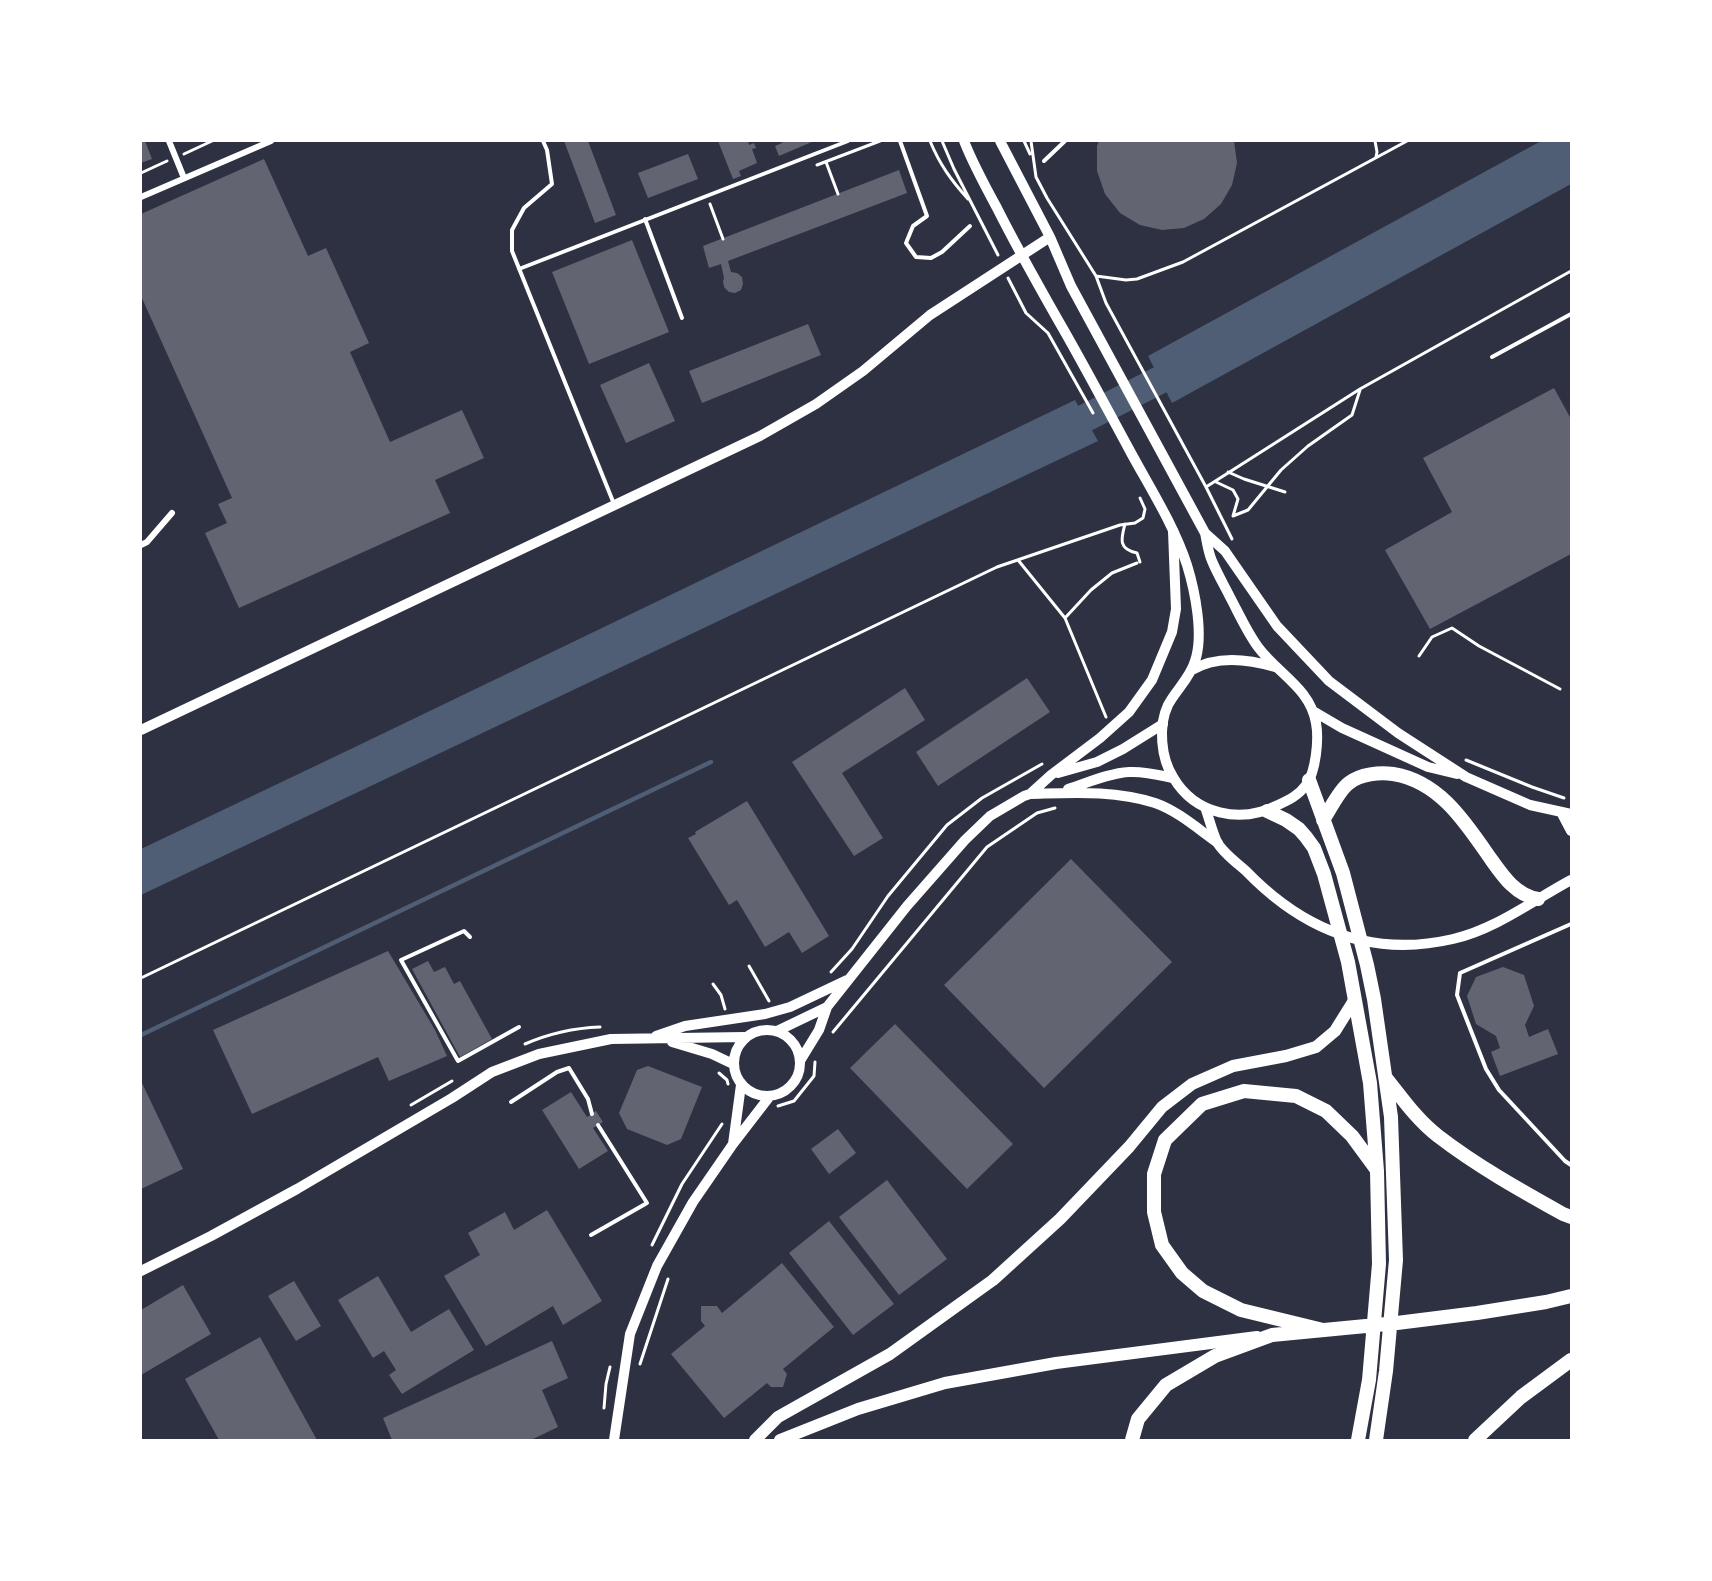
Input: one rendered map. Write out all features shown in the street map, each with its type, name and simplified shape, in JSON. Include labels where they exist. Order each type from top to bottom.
[{"type":"highway","points":[[1323,820],[1349,783],[1366,775],[1388,773],[1410,777],[1449,804],[1518,891],[1530,898],[1538,899]]},
{"type":"highway","points":[[1310,780],[1343,873],[1367,965],[1386,1078],[1391,1127],[1396,1260],[1386,1371],[1376,1440]]},
{"type":"highway","points":[[1267,811],[1299,829],[1314,848],[1324,874],[1348,962],[1370,1083],[1377,1171],[1379,1264],[1369,1380],[1358,1440]]},
{"type":"highway","points":[[1386,1078],[1416,1116],[1437,1136],[1509,1184],[1571,1217]]},
{"type":"highway","points":[[1323,1330],[1241,1310],[1203,1291],[1182,1273],[1162,1245],[1154,1212],[1154,1174],[1165,1140],[1202,1104],[1244,1091],[1296,1096],[1326,1111],[1352,1136],[1377,1171]]},
{"type":"highway","points":[[1132,1440],[1138,1419],[1166,1385],[1215,1356],[1272,1335],[1477,1313],[1571,1296]]},
{"type":"highway","points":[[1475,1440],[1521,1397],[1571,1360]]},
{"type":"main road","points":[[964,141],[1020,255],[1062,326],[1173,531],[1187,564],[1197,618],[1198,652],[1192,670],[1167,707],[1162,742],[1165,761],[1173,778],[1187,795],[1215,812],[1247,815],[1267,811],[1293,797],[1310,780],[1316,754],[1317,733],[1313,711],[1303,692],[1275,667],[1248,632],[1211,559],[1205,533],[1085,313],[1050,237],[1001,143]]},
{"type":"main road","points":[[141,730],[760,436],[816,404],[864,371],[930,315],[1050,237]]},
{"type":"main road","points":[[800,1061],[819,1030],[827,1008],[907,906],[965,840],[990,816],[1030,794],[1130,712],[1152,680],[1172,632],[1176,609],[1173,531]]},
{"type":"main road","points":[[1205,533],[1225,551],[1277,626],[1329,681],[1398,733],[1466,777]]},
{"type":"main road","points":[[1192,670],[1208,662],[1226,660],[1247,660],[1275,667]]},
{"type":"main road","points":[[1313,711],[1342,728],[1428,766],[1466,777],[1530,805],[1566,813],[1571,831]]},
{"type":"main road","points":[[1051,775],[1098,762],[1163,724]]},
{"type":"main road","points":[[1056,793],[1098,779],[1129,772],[1173,778]]},
{"type":"main road","points":[[1030,794],[1096,792],[1156,804],[1183,817],[1218,843],[1252,878],[1284,906],[1308,921],[1354,939],[1387,945],[1420,945],[1454,939],[1490,927],[1570,878]]},
{"type":"main road","points":[[1205,807],[1218,843]]},
{"type":"main road","points":[[646,1040],[685,1026],[765,1014],[790,1007],[850,978]]},
{"type":"main road","points":[[755,1440],[778,1417],[890,1354],[993,1280],[1060,1219],[1129,1147],[1161,1107],[1192,1084],[1233,1066],[1286,1056],[1316,1047],[1335,1030],[1355,999]]},
{"type":"main road","points":[[777,1031],[827,1008]]},
{"type":"main road","points":[[141,1271],[306,1184],[492,1072],[539,1054],[610,1039],[745,1037],[760,1030],[777,1031],[793,1043],[798,1052],[799,1070],[791,1086],[770,1102],[733,1144],[693,1202],[657,1266],[630,1334],[614,1440]]},
{"type":"main road","points":[[745,1037],[736,1049],[733,1064],[735,1076],[750,1092],[770,1102]]},
{"type":"main road","points":[[663,1040],[712,1054],[733,1064]]},
{"type":"main road","points":[[733,1144],[741,1085]]},
{"type":"main road","points":[[780,1440],[858,1409],[945,1383],[1056,1363],[1272,1335]]},
{"type":"street","points":[[169,141],[184,178]]},
{"type":"street","points":[[141,197],[272,141]]},
{"type":"street","points":[[141,545],[147,542],[172,513]]},
{"type":"lane","points":[[543,141],[547,150],[552,184],[524,208],[512,230],[512,251],[615,504]]},
{"type":"lane","points":[[519,269],[848,141]]},
{"type":"lane","points":[[900,141],[927,216],[913,226],[906,243],[916,257],[931,258],[942,252],[970,226]]},
{"type":"lane","points":[[1044,161],[1065,141]]},
{"type":"lane","points":[[645,219],[682,318]]},
{"type":"lane","points":[[1491,357],[1571,314]]},
{"type":"lane","points":[[1571,924],[1460,973],[1457,995],[1486,1069],[1499,1090],[1571,1165]]},
{"type":"lane","points":[[470,937],[464,930],[401,960],[458,1062],[519,1027]]},
{"type":"lane","points":[[511,1102],[556,1072],[570,1068],[588,1099],[592,1114]]},
{"type":"lane","points":[[591,1235],[647,1203],[598,1125]]},
{"type":"path","points":[[930,141],[938,162],[972,202]]},
{"type":"path","points":[[942,141],[1026,313],[1048,333]]},
{"type":"path","points":[[1024,141],[1032,158]]},
{"type":"path","points":[[1030,141],[1036,177],[1096,276],[1106,303],[1236,547]]},
{"type":"path","points":[[1375,141],[1377,152],[1375,159]]},
{"type":"path","points":[[1096,276],[1126,280],[1137,279],[1183,262],[1407,141]]},
{"type":"path","points":[[821,151],[838,194]]},
{"type":"path","points":[[707,195],[723,239]]},
{"type":"path","points":[[1206,488],[1360,389],[1571,271]]},
{"type":"path","points":[[1215,482],[1233,490],[1238,499],[1233,516],[1248,510],[1281,470],[1308,446],[1352,415],[1360,389]]},
{"type":"path","points":[[1228,472],[1285,492]]},
{"type":"path","points":[[141,978],[997,567],[1125,524],[1135,523],[1143,518],[1145,509],[1138,495]]},
{"type":"path","points":[[1065,618],[1091,590],[1112,573],[1138,562],[1137,553],[1124,548],[1122,537],[1125,524]]},
{"type":"path","points":[[1018,560],[1065,618],[1106,718]]},
{"type":"path","points":[[1419,656],[1432,637],[1452,628],[1479,646],[1560,689]]},
{"type":"path","points":[[829,975],[852,949],[888,896],[947,825],[982,798],[1051,759]]},
{"type":"path","points":[[1464,759],[1570,800]]},
{"type":"path","points":[[827,1039],[987,847],[1037,813],[1057,807]]},
{"type":"path","points":[[749,966],[770,1004],[764,1006]]},
{"type":"path","points":[[713,984],[721,995],[725,1011]]},
{"type":"path","points":[[770,1102],[794,1101],[814,1076],[816,1052]]},
{"type":"path","points":[[638,1372],[669,1276]]},
{"type":"water","points":[[1541,141],[1571,141],[1571,184],[1172,403],[1148,356]]},
{"type":"water","points":[[1075,400],[1098,441],[141,895],[141,849]]},
{"type":"building","points":[[141,141],[145,141],[152,159],[141,163]]},
{"type":"building","points":[[564,141],[588,141],[616,215],[595,223]]},
{"type":"building","points":[[718,141],[748,141],[749,145],[754,143],[756,148],[752,149],[757,163],[739,171],[741,176],[733,179]]},
{"type":"building","points":[[781,141],[814,141],[779,156],[775,146],[782,143]]},
{"type":"building","points":[[1099,141],[1234,141],[1237,163],[1232,185],[1221,204],[1204,219],[1184,228],[1162,230],[1140,225],[1120,213],[1105,194],[1097,171]]},
{"type":"building","points":[[688,154],[698,179],[648,198],[638,173]]},
{"type":"building","points":[[264,159],[308,256],[326,248],[369,343],[350,352],[390,442],[462,410],[484,458],[435,480],[450,513],[239,608],[205,533],[227,523],[218,504],[232,498],[141,296],[141,214]]},
{"type":"building","points":[[899,170],[907,193],[728,261],[731,272],[742,277],[741,290],[735,293],[729,292],[724,287],[721,264],[709,268],[703,246]]},
{"type":"building","points":[[632,240],[669,332],[589,364],[552,272]]},
{"type":"building","points":[[808,324],[821,355],[702,403],[689,371]]},
{"type":"building","points":[[649,363],[675,421],[626,443],[600,385]]},
{"type":"building","points":[[1554,388],[1571,419],[1571,554],[1430,629],[1385,550],[1452,512],[1423,458]]},
{"type":"building","points":[[1027,678],[1050,712],[938,786],[916,752]]},
{"type":"building","points":[[905,688],[925,720],[842,773],[883,838],[854,856],[792,762]]},
{"type":"building","points":[[747,801],[829,936],[802,953],[789,932],[765,947],[737,900],[729,905],[688,838]]},
{"type":"building","points":[[1071,859],[1172,962],[1044,1088],[944,985]]},
{"type":"building","points":[[388,951],[435,1030],[447,1056],[389,1081],[378,1057],[252,1114],[213,1030]]},
{"type":"building","points":[[428,961],[434,972],[445,967],[454,984],[460,981],[492,1039],[460,1057],[412,969]]},
{"type":"building","points":[[1503,967],[1524,975],[1534,1006],[1525,1025],[1529,1037],[1548,1029],[1558,1054],[1500,1076],[1491,1052],[1500,1048],[1496,1036],[1476,1024],[1467,996],[1476,977]]},
{"type":"building","points":[[895,1024],[1013,1144],[967,1189],[850,1068]]},
{"type":"building","points":[[648,1066],[702,1087],[681,1139],[667,1145],[627,1129],[619,1113],[637,1070]]},
{"type":"building","points":[[141,1081],[183,1169],[141,1189]]},
{"type":"building","points":[[571,1092],[587,1117],[596,1111],[603,1122],[593,1128],[608,1151],[579,1169],[542,1110]]},
{"type":"building","points":[[838,1129],[856,1153],[829,1174],[811,1149]]},
{"type":"building","points":[[887,1180],[947,1259],[899,1295],[839,1217]]},
{"type":"building","points":[[547,1210],[602,1301],[563,1325],[553,1306],[486,1346],[444,1276],[480,1255],[468,1233],[505,1212],[514,1230]]},
{"type":"building","points":[[829,1221],[894,1304],[853,1335],[789,1253]]},
{"type":"building","points":[[782,1263],[834,1327],[783,1369],[787,1374],[783,1387],[771,1387],[767,1383],[724,1418],[671,1354],[705,1326],[701,1321],[701,1306],[717,1306],[722,1313]]},
{"type":"building","points":[[378,1276],[411,1332],[449,1309],[474,1350],[402,1394],[389,1375],[396,1370],[384,1351],[373,1358],[338,1300]]},
{"type":"building","points":[[294,1281],[321,1326],[296,1341],[268,1296]]},
{"type":"building","points":[[183,1285],[211,1334],[141,1375],[141,1310]]},
{"type":"building","points":[[260,1337],[317,1440],[219,1440],[185,1379]]},
{"type":"building","points":[[552,1341],[568,1378],[542,1390],[558,1427],[533,1440],[392,1440],[383,1418]]},
{"type":"waterway","points":[[1052,435],[1195,362]]},
{"type":"waterway","points":[[141,1035],[711,762]]}]
